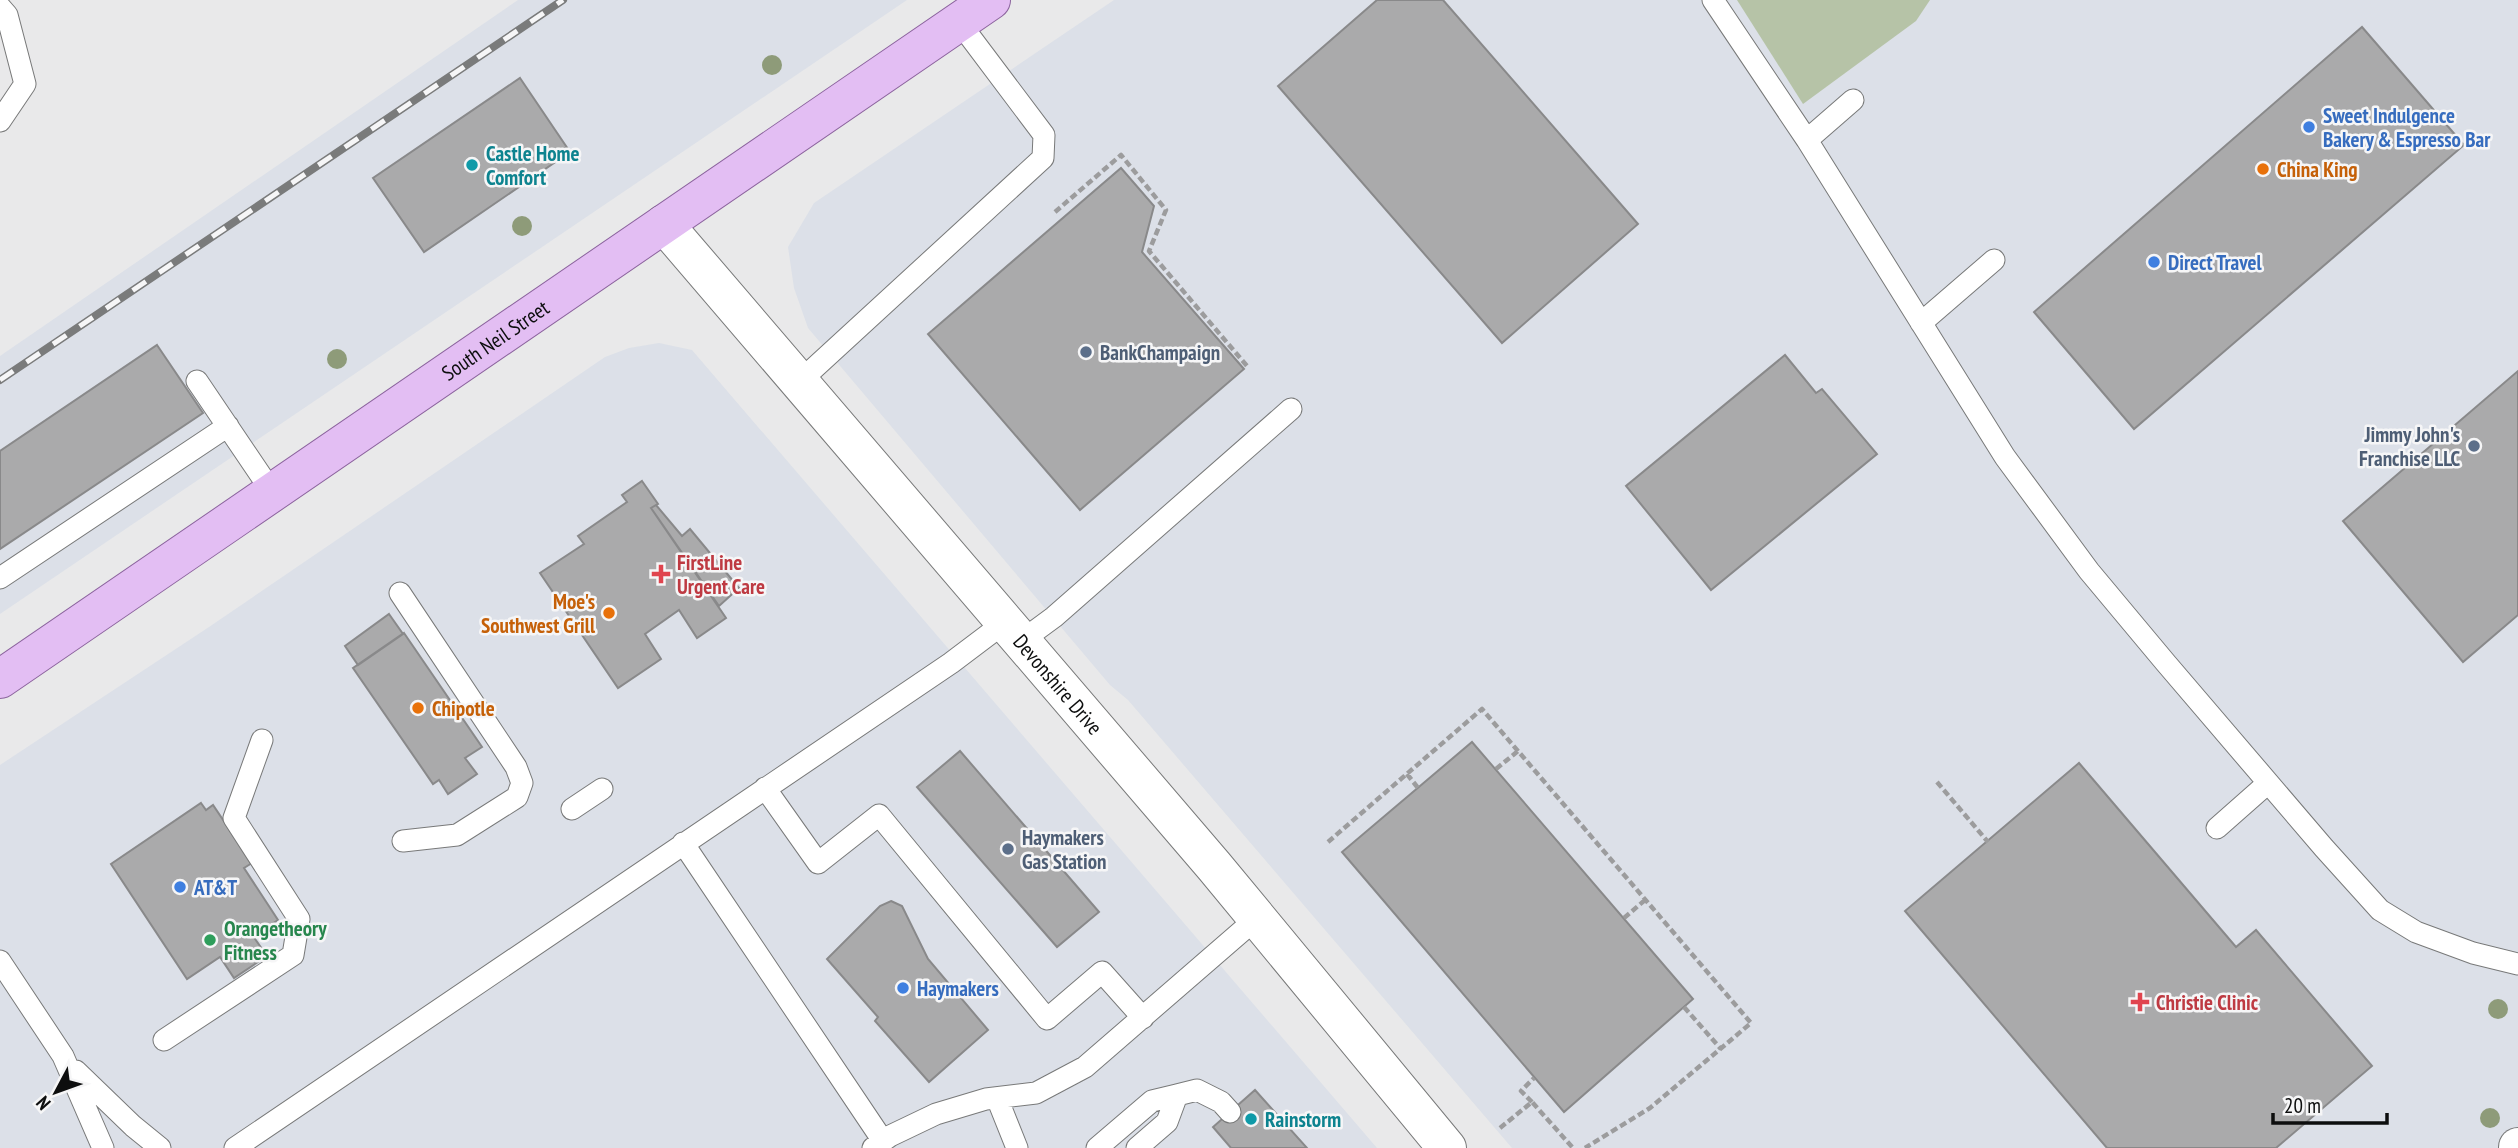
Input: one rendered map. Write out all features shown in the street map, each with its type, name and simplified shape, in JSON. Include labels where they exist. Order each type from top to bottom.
[{"type":"main road","name":"South Neil Street","points":[[0,678],[991,0]]},
{"type":"street","name":"Devonshire Drive","points":[[664,224],[1257,919],[1447,1148]]},
{"type":"lane","points":[[1713,0],[1807,140],[2005,457],[2082,561],[2268,783],[2380,910],[2416,932],[2473,953],[2518,964]]},
{"type":"lane","points":[[0,7],[6,15],[25,84],[0,121]]},
{"type":"lane","points":[[799,382],[1043,158],[1044,135],[959,22]]},
{"type":"lane","points":[[1807,140],[1853,100]]},
{"type":"lane","points":[[1922,323],[1994,260]]},
{"type":"lane","points":[[197,381],[272,492]]},
{"type":"lane","points":[[235,1148],[951,663],[1012,633],[1054,617],[1291,409]]},
{"type":"lane","points":[[0,578],[228,426]]},
{"type":"lane","points":[[400,593],[516,768],[522,783],[517,797],[457,835],[402,841]]},
{"type":"lane","points":[[164,1040],[293,955],[299,919],[234,818],[262,740]]},
{"type":"lane","points":[[2217,828],[2268,783]]},
{"type":"lane","points":[[765,788],[818,863],[879,815],[1047,1019],[1102,972],[1143,1018]]},
{"type":"lane","points":[[572,809],[602,789]]},
{"type":"lane","points":[[683,844],[886,1143],[936,1114],[997,1098],[1036,1093],[1085,1067],[1257,919]]},
{"type":"lane","points":[[0,961],[63,1056],[92,1087],[160,1148]]},
{"type":"lane","points":[[63,1056],[103,1148]]},
{"type":"lane","points":[[1097,1148],[1152,1101],[1197,1090],[1222,1102],[1230,1112]]},
{"type":"lane","points":[[1137,1148],[1167,1122],[1177,1095]]},
{"type":"lane","points":[[997,1098],[1017,1148]]},
{"type":"path","points":[[1055,212],[1121,155],[1166,209],[1149,251],[1247,366]]},
{"type":"path","points":[[1328,842],[1482,709],[1751,1023],[1650,1108],[1585,1148]]},
{"type":"path","points":[[1496,769],[1518,751]]},
{"type":"path","points":[[1406,774],[1418,788]]},
{"type":"path","points":[[1937,782],[1988,842]]},
{"type":"path","points":[[1624,918],[1645,900]]},
{"type":"path","points":[[1684,1007],[1721,1049]]},
{"type":"path","points":[[1534,1078],[1521,1091],[1573,1148]]},
{"type":"path","points":[[1500,1128],[1532,1102]]},
{"type":"shaded area","points":[[518,0],[907,0],[0,614],[0,356]]},
{"type":"shaded area","points":[[1114,0],[2518,0],[2518,1148],[1512,1148],[1128,700],[1110,685],[808,328],[794,288],[788,247],[814,203]]},
{"type":"shaded area","points":[[659,343],[692,350],[1377,1148],[0,1148],[0,765],[209,627],[605,357],[629,348]]},
{"type":"green space","points":[[1737,0],[1930,0],[1916,21],[1803,104]]},
{"type":"building","points":[[1377,0],[1443,0],[1638,224],[1502,343],[1278,86]]},
{"type":"building","points":[[2362,27],[2464,145],[2134,429],[2034,312]]},
{"type":"building","name":"Castle Home Comfort","points":[[520,78],[570,152],[424,252],[373,178]]},
{"type":"building","name":"BankChampaign","points":[[1121,168],[1154,206],[1142,252],[1244,369],[1080,510],[928,334]]},
{"type":"building","points":[[157,345],[203,413],[0,549],[0,451]]},
{"type":"building","points":[[1785,355],[1816,393],[1822,389],[1877,454],[1711,590],[1626,486]]},
{"type":"building","name":"Jimmy John's Franchise LLC","points":[[2518,371],[2518,615],[2463,662],[2343,521]]},
{"type":"building","points":[[642,481],[658,504],[651,508],[726,618],[697,638],[679,610],[645,634],[661,659],[618,688],[540,573],[584,544],[578,536],[627,502],[622,495]]},
{"type":"building","points":[[656,505],[682,536],[690,529],[739,588],[719,606],[651,508]]},
{"type":"building","points":[[389,614],[403,634],[358,665],[345,646]]},
{"type":"building","name":"Chipotle","points":[[404,633],[482,747],[465,758],[477,774],[448,794],[439,780],[433,784],[353,668]]},
{"type":"building","points":[[1472,742],[1693,999],[1564,1112],[1342,852]]},
{"type":"building","name":"Haymakers Gas Station","points":[[960,751],[1099,912],[1057,947],[917,787]]},
{"type":"building","points":[[2079,763],[2236,947],[2256,930],[2372,1066],[2276,1148],[2107,1148],[1905,911]]},
{"type":"building","points":[[201,803],[206,810],[213,805],[252,863],[244,868],[278,920],[253,936],[267,956],[234,978],[220,957],[187,979],[111,864]]},
{"type":"building","name":"Haymakers","points":[[891,901],[902,906],[928,959],[988,1030],[929,1082],[875,1021],[878,1017],[827,959],[880,906]]},
{"type":"building","name":"Rainstorm","points":[[1255,1090],[1307,1148],[1231,1148],[1213,1127]]},
{"type":"railway","points":[[0,380],[563,0]]},
{"type":"place","name":"Sweet Indulgence Bakery & Espresso Bar","points":[[2309,127]]},
{"type":"place","name":"Castle Home Comfort","points":[[472,165]]},
{"type":"place","name":"China King","points":[[2263,169]]},
{"type":"place","name":"Direct Travel","points":[[2154,262]]},
{"type":"place","name":"BankChampaign","points":[[1086,352]]},
{"type":"place","name":"Jimmy John's Franchise LLC","points":[[2474,446]]},
{"type":"place","name":"FirstLine Urgent Care","points":[[661,574]]},
{"type":"place","name":"Moe's Southwest Grill","points":[[609,613]]},
{"type":"place","name":"Chipotle","points":[[418,708]]},
{"type":"place","name":"Haymakers Gas Station","points":[[1008,849]]},
{"type":"place","name":"AT&T","points":[[180,887]]},
{"type":"place","name":"Orangetheory Fitness","points":[[210,940]]},
{"type":"place","name":"Haymakers","points":[[903,988]]},
{"type":"place","name":"Christie Clinic","points":[[2140,1002]]},
{"type":"place","name":"Rainstorm","points":[[1251,1119]]}]
